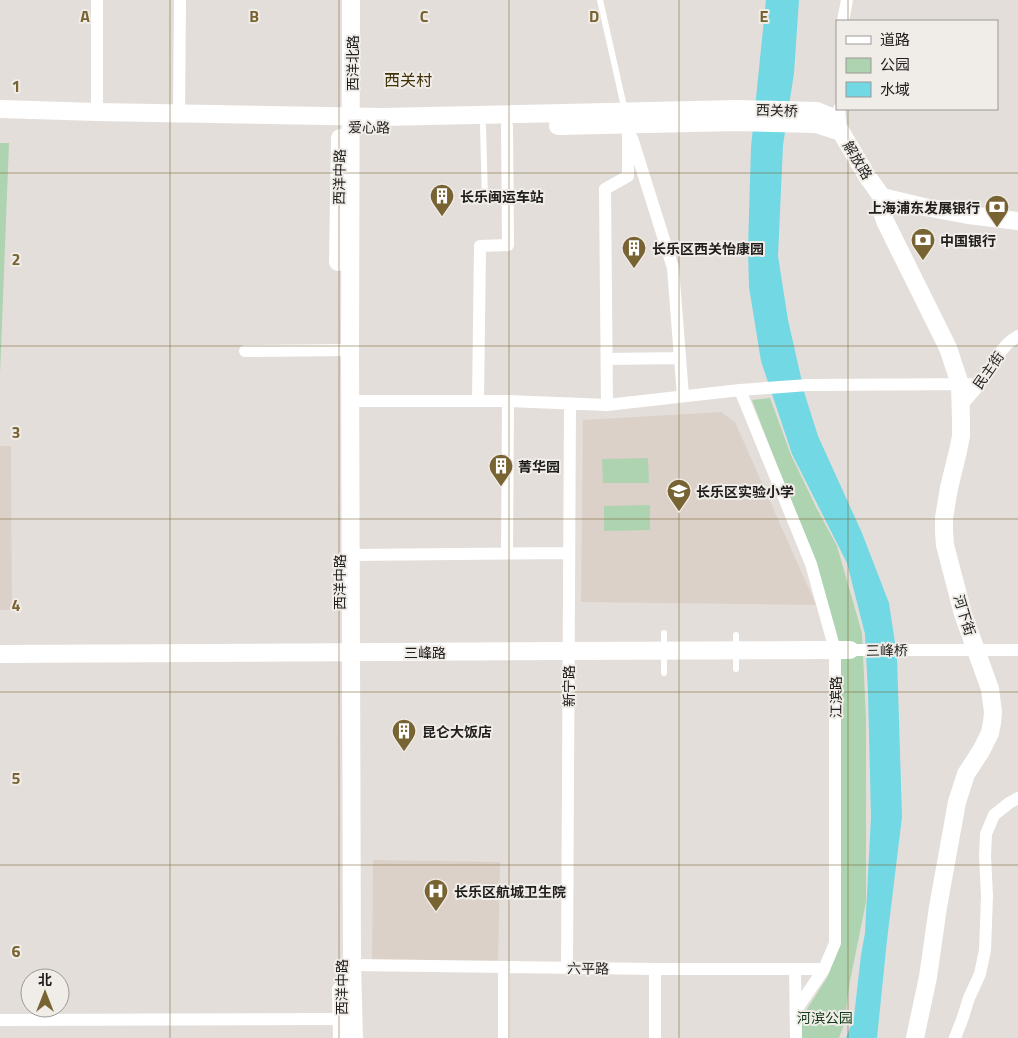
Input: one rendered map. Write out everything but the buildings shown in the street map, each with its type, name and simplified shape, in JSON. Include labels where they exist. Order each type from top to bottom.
[{"type":"main road","name":"西洋北路","points":[[340,0],[346,122]]},
{"type":"main road","name":"西洋北路","points":[[346,122],[352,0]]},
{"type":"main road","name":"爱心路","points":[[0,109],[179,113],[346,122],[383,117],[627,118],[737,116]]},
{"type":"main road","name":"西关桥","points":[[737,116],[817,118],[841,132]]},
{"type":"main road","name":"爱心路","points":[[0,120],[346,122],[507,126],[627,118]]},
{"type":"main road","name":"西洋中路","points":[[346,122],[344,350],[347,1019],[354,1038]]},
{"type":"main road","name":"解放路","points":[[841,132],[882,197]]},
{"type":"main road","points":[[882,197],[968,215],[1018,221]]},
{"type":"main road","name":"河下街","points":[[882,197],[882,212],[885,221],[948,348],[960,384],[960,436],[944,518],[945,545],[963,614],[990,689],[992,702],[990,733],[966,774],[957,802],[938,907],[928,977],[915,1038]]},
{"type":"main road","name":"西洋中路","points":[[342,1038],[347,1019],[352,965],[345,652],[351,555],[350,401],[344,350]]},
{"type":"main road","name":"三峰路","points":[[0,654],[842,650]]},
{"type":"street","points":[[97,0],[97,112]]},
{"type":"street","points":[[179,113],[180,0]]},
{"type":"street","points":[[843,20],[847,0]]},
{"type":"street","points":[[839,110],[841,132]]},
{"type":"street","points":[[627,118],[672,268],[683,396]]},
{"type":"street","points":[[607,405],[605,189],[628,176],[627,118]]},
{"type":"street","points":[[478,402],[480,246],[508,245],[507,126]]},
{"type":"street","name":"民主街","points":[[961,406],[980,384],[997,356],[1010,340],[1018,336]]},
{"type":"street","points":[[245,351],[344,350]]},
{"type":"street","points":[[607,359],[680,358]]},
{"type":"street","points":[[350,401],[607,405],[740,390],[808,385],[980,384]]},
{"type":"street","name":"江滨路","points":[[740,390],[811,564],[842,650],[834,943],[824,969],[796,1010]]},
{"type":"street","points":[[507,553],[508,402]]},
{"type":"street","name":"新宁路","points":[[567,968],[570,404]]},
{"type":"street","points":[[351,555],[569,553]]},
{"type":"street","name":"三峰桥","points":[[842,650],[1018,650]]},
{"type":"street","points":[[955,1038],[969,998],[980,974],[985,950],[986,834],[994,815],[1018,798]]},
{"type":"street","name":"六平路","points":[[352,965],[824,969]]},
{"type":"street","points":[[504,967],[504,1038]]},
{"type":"street","points":[[655,969],[655,1038]]},
{"type":"street","points":[[795,969],[796,1038]]},
{"type":"street","points":[[0,1020],[347,1019]]},
{"type":"lane","points":[[600,0],[627,118]]},
{"type":"lane","points":[[484,126],[484,199]]},
{"type":"lane","points":[[664,633],[664,673]]},
{"type":"lane","points":[[736,635],[736,669]]},
{"type":"shaded area","name":"长乐区实验小学","points":[[721,412],[735,422],[816,605],[581,602],[583,420]]},
{"type":"shaded area","points":[[0,446],[11,446],[12,610],[0,610]]},
{"type":"shaded area","name":"长乐区航城卫生院","points":[[373,860],[500,862],[498,963],[372,962]]},
{"type":"green space","points":[[0,143],[9,143],[0,375]]},
{"type":"green space","name":"河滨公园","points":[[770,398],[791,455],[837,546],[862,633],[866,719],[866,902],[850,981],[844,1024],[839,1038],[802,1038],[802,1017],[828,976],[841,935],[841,662],[796,516],[752,400]]},
{"type":"green space","points":[[648,458],[649,483],[603,483],[602,459]]},
{"type":"green space","points":[[650,505],[650,530],[604,531],[604,506]]},
{"type":"water","points":[[766,0],[799,0],[794,73],[783,145],[778,256],[788,320],[805,395],[818,436],[862,533],[889,603],[897,656],[902,817],[877,1038],[846,1038],[854,1017],[865,933],[871,817],[865,634],[847,563],[792,454],[761,361],[749,287],[748,249],[751,147]]},
{"type":"place","name":"长乐闽运车站","points":[[442,217]]},
{"type":"place","name":"上海浦东发展银行","points":[[997,228]]},
{"type":"place","name":"中国银行","points":[[923,261]]},
{"type":"place","name":"长乐区西关怡康园","points":[[634,269]]},
{"type":"place","name":"菁华园","points":[[501,487]]},
{"type":"place","name":"长乐区实验小学","points":[[679,512]]},
{"type":"place","name":"昆仑大饭店","points":[[404,752]]},
{"type":"place","name":"长乐区航城卫生院","points":[[436,912]]},
{"type":"district","name":"西关村","points":[[408,80]]}]
